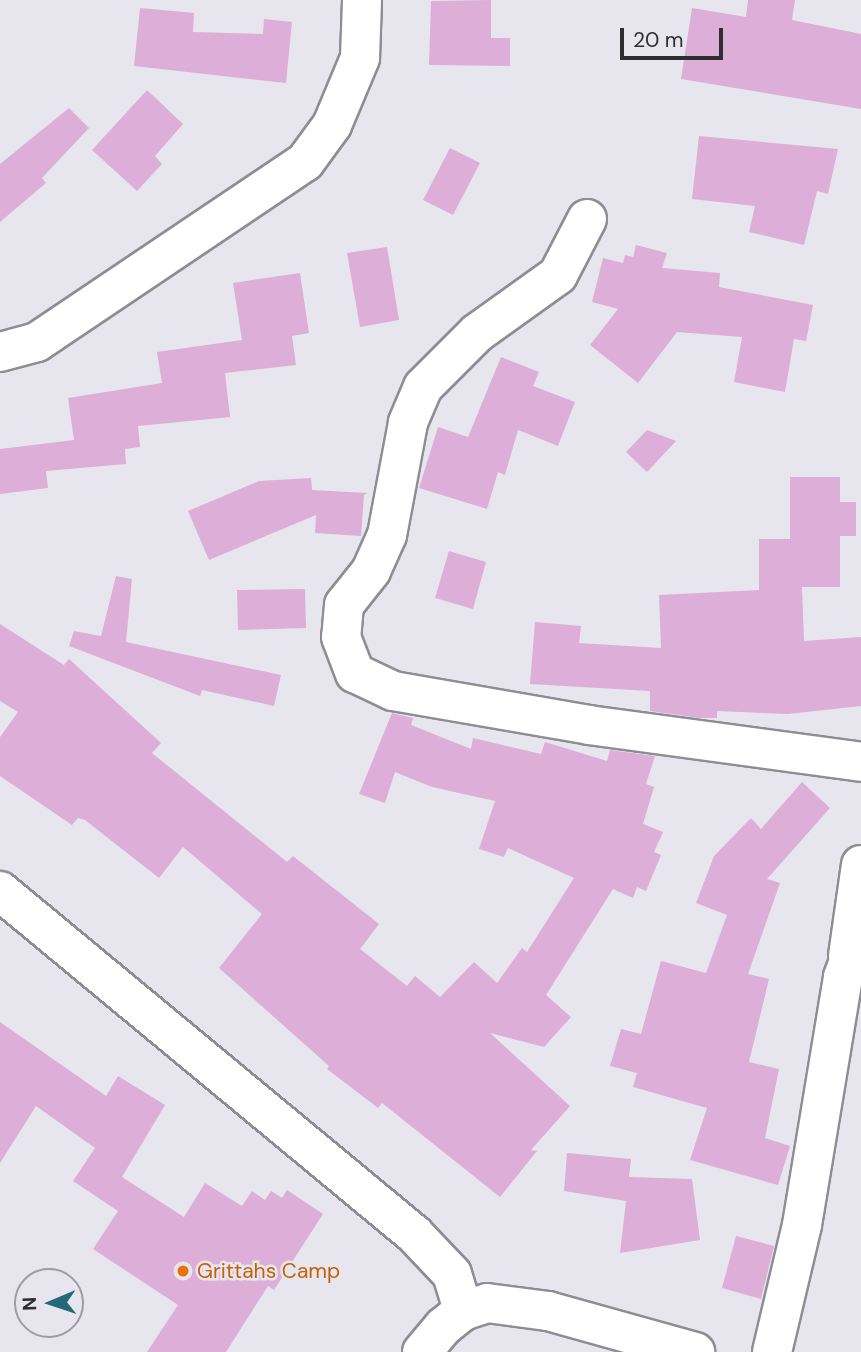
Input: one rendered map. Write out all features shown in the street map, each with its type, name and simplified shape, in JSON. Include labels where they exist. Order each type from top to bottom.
[{"type":"street","points":[[0,352],[37,342],[305,162],[332,125],[360,58],[362,0]]},
{"type":"street","points":[[587,219],[558,275],[477,333],[423,387],[408,424],[387,535],[371,571],[344,605],[341,637],[355,673],[393,691],[589,725],[861,762]]},
{"type":"street","points":[[772,1352],[802,1225],[847,966],[861,865]]},
{"type":"street","points":[[4,903],[414,1234],[452,1274],[463,1311]]},
{"type":"street","points":[[847,966],[861,929]]},
{"type":"street","points":[[422,1352],[443,1327],[463,1311],[486,1303],[515,1305],[695,1352]]},
{"type":"building","points":[[491,0],[491,38],[510,38],[510,66],[429,65],[431,1]]},
{"type":"building","points":[[748,0],[795,0],[792,20],[861,34],[861,109],[681,79],[692,8],[746,17]]},
{"type":"building","points":[[140,8],[194,13],[193,32],[263,34],[264,19],[292,22],[286,83],[134,66]]},
{"type":"building","points":[[147,90],[183,124],[155,156],[162,164],[137,191],[92,150]]},
{"type":"building","points":[[69,108],[89,128],[42,178],[46,183],[0,222],[0,164]]},
{"type":"building","points":[[699,136],[838,149],[828,194],[817,191],[804,245],[749,232],[755,206],[692,199]]},
{"type":"building","points":[[450,148],[480,163],[453,215],[423,200]]},
{"type":"building","points":[[636,245],[667,253],[662,268],[720,273],[719,287],[813,305],[806,341],[794,339],[785,392],[734,382],[742,337],[677,332],[638,383],[590,345],[618,309],[592,302],[603,258],[623,263],[625,255],[633,257]]},
{"type":"building","points":[[387,247],[399,320],[360,327],[347,253]]},
{"type":"building","points":[[300,273],[309,333],[292,336],[296,365],[225,373],[230,417],[138,426],[140,447],[125,449],[126,464],[46,471],[48,488],[0,494],[0,449],[74,440],[68,398],[162,383],[157,352],[242,340],[233,283]]},
{"type":"building","points":[[501,357],[539,372],[533,386],[575,402],[558,446],[518,430],[505,475],[498,472],[487,509],[419,488],[438,427],[468,437]]},
{"type":"building","points":[[647,430],[676,441],[647,472],[626,452]]},
{"type":"building","points":[[790,477],[840,477],[840,502],[856,502],[856,536],[840,536],[840,587],[802,587],[804,641],[861,637],[861,706],[788,714],[717,711],[717,718],[699,718],[650,711],[650,691],[530,684],[535,622],[581,626],[579,643],[661,648],[659,595],[759,590],[759,539],[790,539]]},
{"type":"building","points":[[311,478],[312,490],[368,493],[364,495],[361,536],[315,533],[316,515],[209,560],[188,511],[259,481]]},
{"type":"building","points":[[449,551],[486,562],[473,609],[435,598]]},
{"type":"building","points":[[116,576],[132,579],[126,642],[281,675],[274,706],[202,690],[200,696],[69,646],[74,631],[101,636]]},
{"type":"building","points":[[305,589],[306,628],[238,630],[237,590]]},
{"type":"building","points":[[0,624],[64,665],[69,659],[161,743],[152,753],[287,862],[293,856],[379,924],[360,949],[407,986],[415,976],[440,997],[474,962],[497,983],[522,948],[527,952],[574,878],[508,848],[504,857],[479,849],[495,801],[432,787],[395,772],[385,803],[359,794],[392,713],[413,718],[411,725],[471,749],[473,738],[541,754],[545,742],[607,761],[610,750],[655,756],[646,784],[654,787],[643,824],[663,832],[654,852],[661,855],[646,891],[637,887],[633,898],[613,889],[546,995],[571,1017],[544,1047],[490,1033],[570,1106],[531,1150],[537,1151],[500,1197],[382,1103],[378,1108],[327,1069],[329,1066],[219,968],[262,914],[183,847],[159,878],[85,820],[78,818],[72,825],[0,776],[0,737],[18,712],[0,701]]},
{"type":"building","points":[[802,782],[830,808],[767,879],[780,883],[748,974],[769,979],[749,1062],[779,1069],[765,1138],[790,1146],[778,1185],[690,1160],[707,1108],[633,1087],[637,1073],[610,1066],[621,1029],[641,1034],[661,961],[706,973],[727,915],[696,903],[714,856],[751,818],[761,829]]},
{"type":"building","points":[[0,1022],[106,1096],[118,1076],[165,1105],[122,1177],[184,1217],[205,1183],[242,1206],[252,1191],[265,1200],[271,1191],[282,1198],[287,1190],[323,1214],[274,1290],[268,1286],[226,1352],[147,1352],[178,1305],[93,1249],[118,1211],[73,1181],[95,1148],[36,1106],[0,1163]]},
{"type":"building","points":[[567,1153],[631,1159],[629,1177],[692,1179],[700,1240],[620,1253],[626,1201],[564,1191]]},
{"type":"building","points":[[736,1236],[774,1246],[761,1299],[722,1288]]},
{"type":"place","name":"Grittahs Camp","points":[[183,1271]]}]
